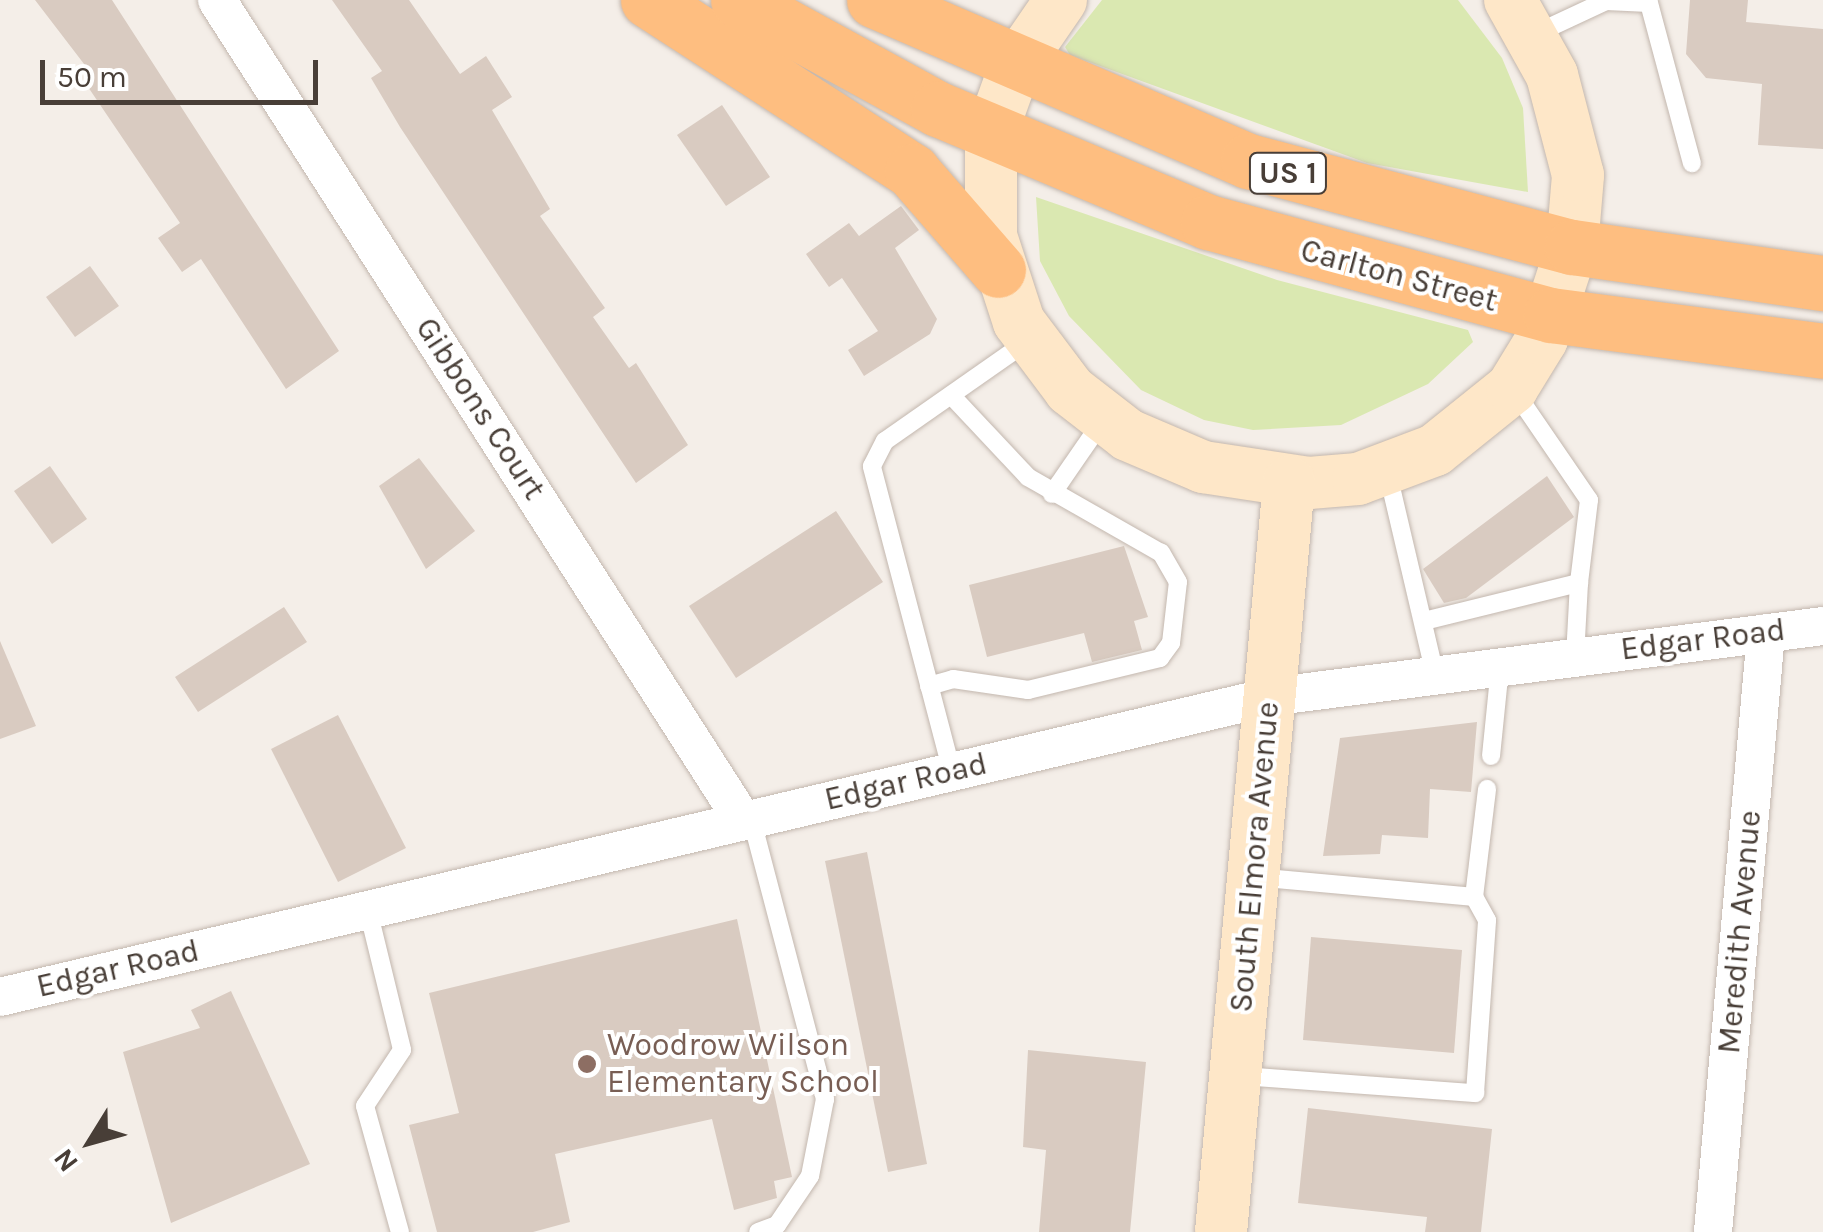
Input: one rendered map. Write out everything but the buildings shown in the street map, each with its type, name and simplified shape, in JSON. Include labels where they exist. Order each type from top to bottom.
[{"type":"highway","points":[[648,0],[901,162],[998,270]]},
{"type":"highway","name":"Carlton Street","points":[[738,0],[992,134],[1208,222],[1551,316],[1823,352]]},
{"type":"highway","name":"US 1","points":[[874,0],[1015,67],[1248,161],[1572,247],[1823,283]]},
{"type":"main road","points":[[1061,0],[1015,67],[992,134],[988,207],[998,270],[1030,340],[1103,420],[1178,459],[1289,482],[1387,470],[1447,442],[1512,388],[1551,316],[1572,247],[1575,154],[1522,17]]},
{"type":"main road","name":"South Elmora Avenue","points":[[1220,1232],[1289,482]]},
{"type":"street","name":"Gibbons Court","points":[[218,0],[746,817]]},
{"type":"street","name":"Edgar Road","points":[[0,997],[1269,696],[1823,626]]},
{"type":"street","name":"Meredith Avenue","points":[[1713,1232],[1766,633]]},
{"type":"lane","points":[[1522,17],[1606,1],[1649,3],[1692,163]]},
{"type":"lane","points":[[952,772],[872,466],[885,441],[1030,340]]},
{"type":"lane","points":[[1512,388],[1589,500],[1574,656]]},
{"type":"lane","points":[[929,686],[952,679],[1028,690],[1160,658],[1171,643],[1172,566],[1052,494],[951,395]]},
{"type":"lane","points":[[1052,494],[1103,420]]},
{"type":"lane","points":[[1387,470],[1435,674]]},
{"type":"lane","points":[[1424,621],[1579,583]]},
{"type":"lane","points":[[1491,756],[1500,665]]},
{"type":"lane","points":[[1235,1076],[1475,1093],[1487,920],[1474,897],[1486,789]]},
{"type":"lane","points":[[746,817],[825,1099],[810,1176],[777,1225],[758,1232]]},
{"type":"lane","points":[[1254,877],[1474,897]]},
{"type":"lane","points":[[368,910],[402,1050],[365,1106],[400,1232]]},
{"type":"green space","points":[[1102,0],[1458,0],[1502,58],[1523,108],[1528,192],[1367,163],[1070,55],[1065,47]]},
{"type":"green space","points":[[1036,197],[1277,280],[1468,330],[1473,342],[1428,384],[1341,425],[1253,430],[1204,420],[1141,390],[1069,316],[1040,261]]},
{"type":"place","name":"Woodrow Wilson Elementary School","points":[[587,1064]]}]
